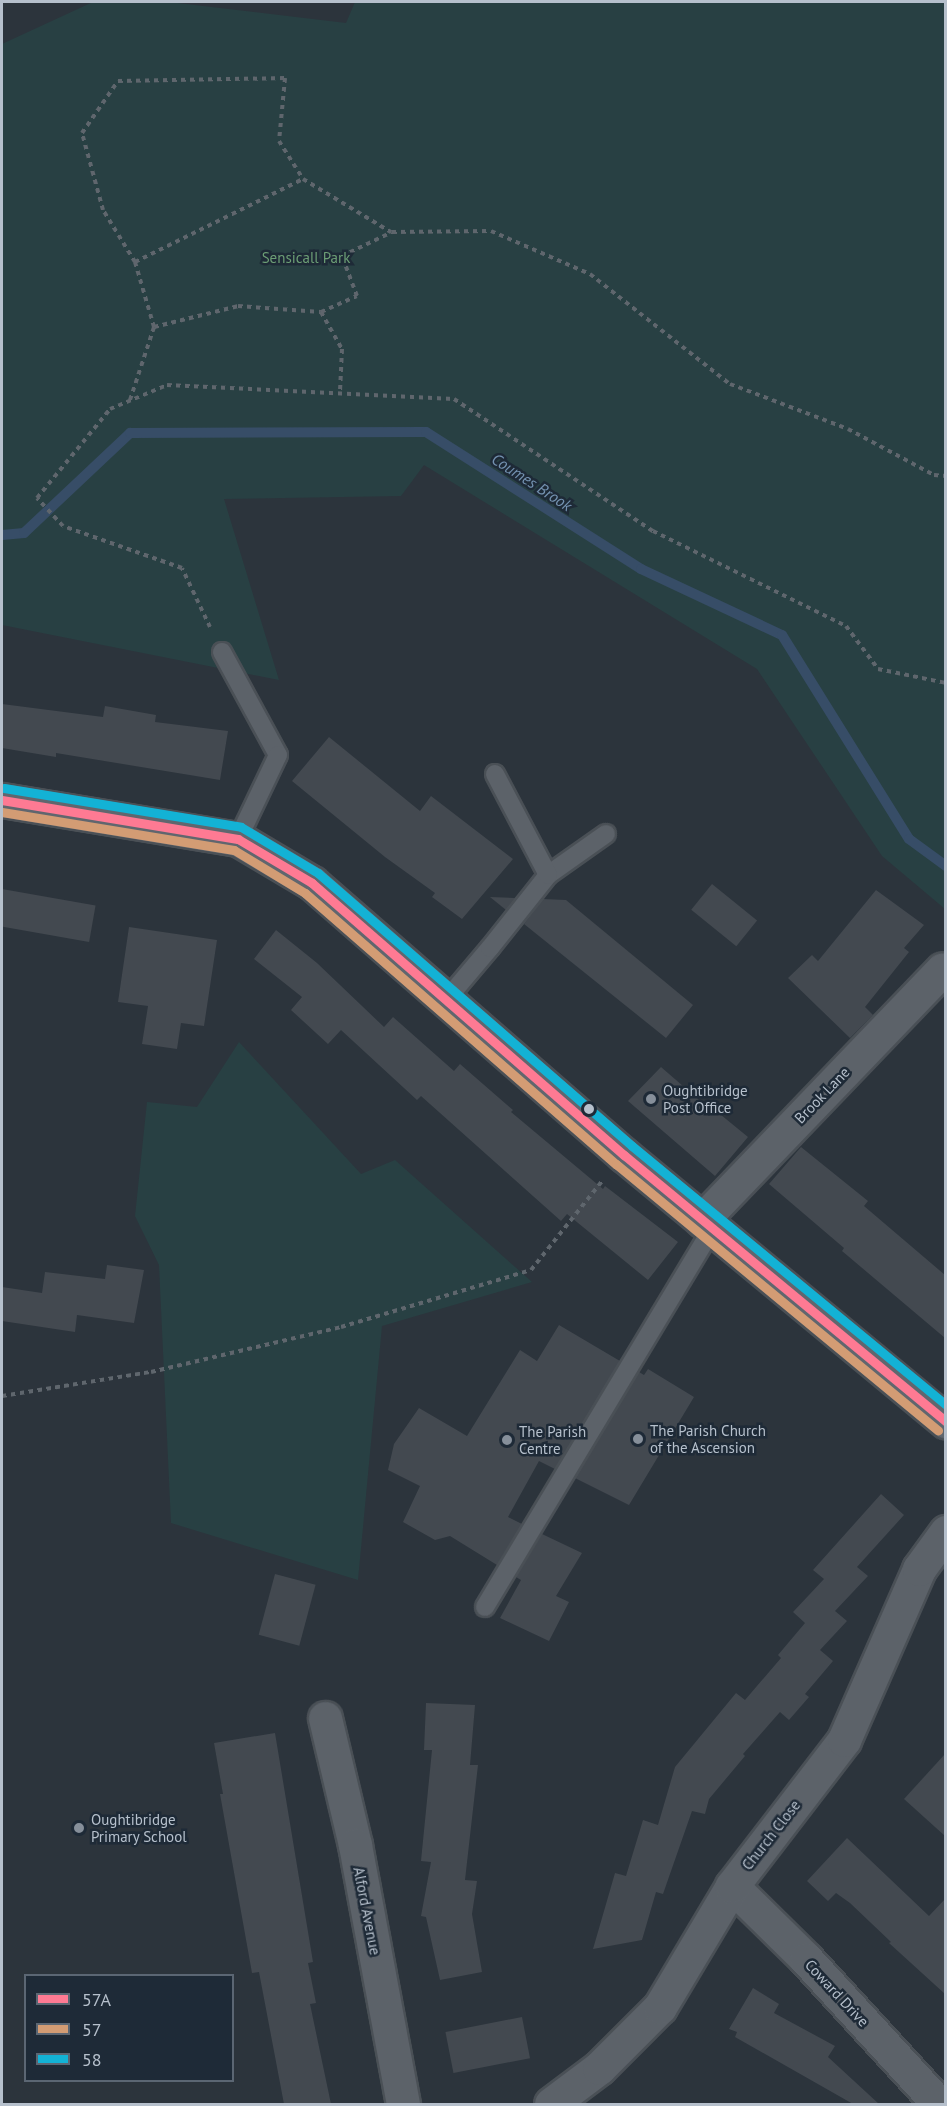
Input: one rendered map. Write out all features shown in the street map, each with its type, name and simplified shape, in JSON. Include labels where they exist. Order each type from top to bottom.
[{"type":"street","points":[[2,800],[238,839],[312,883],[624,1155],[945,1421]]},
{"type":"street","name":"Brook Lane","points":[[707,1224],[942,970]]},
{"type":"street","name":"Church Close","points":[[551,2104],[599,2068],[660,2007],[732,1886],[844,1740],[920,1569],[945,1532]]},
{"type":"street","name":"Alford Avenue","points":[[325,1718],[355,1845],[403,2104]]},
{"type":"street","name":"Coward Drive","points":[[732,1886],[806,1959],[939,2104]]},
{"type":"lane","points":[[222,652],[278,755],[238,839]]},
{"type":"lane","points":[[495,774],[548,875]]},
{"type":"lane","points":[[446,1000],[548,875],[606,834]]},
{"type":"lane","points":[[485,1607],[707,1224]]},
{"type":"path","points":[[130,401],[154,327],[135,262],[103,210],[82,133],[118,81],[285,78],[279,141],[303,179],[392,232]]},
{"type":"path","points":[[135,262],[303,179]]},
{"type":"path","points":[[154,327],[238,306],[321,312],[357,296],[342,256],[392,232],[491,231],[590,274],[730,384],[848,429],[934,475],[945,476]]},
{"type":"path","points":[[321,312],[342,350],[340,392]]},
{"type":"path","points":[[222,652],[182,568],[63,526],[37,498],[110,409],[167,385],[454,399],[652,531],[846,626],[878,669],[945,683]]},
{"type":"path","points":[[2,1396],[151,1372],[341,1327],[531,1270],[624,1155]]},
{"type":"green space","name":"Sensicall Park","points":[[93,2],[169,2],[346,23],[355,2],[945,2],[945,909],[882,856],[757,669],[424,465],[401,496],[224,499],[279,680],[2,625],[2,44]]},
{"type":"green space","points":[[239,1042],[361,1174],[395,1160],[532,1282],[382,1326],[358,1580],[171,1523],[159,1265],[135,1216],[147,1102],[197,1107]]},
{"type":"building","points":[[2,704],[103,717],[105,706],[156,715],[155,722],[228,731],[220,780],[56,753],[56,757],[2,748]]},
{"type":"building","points":[[329,737],[420,811],[431,796],[513,859],[462,919],[432,897],[435,893],[385,857],[292,781]]},
{"type":"building","points":[[712,884],[757,921],[736,946],[691,910]]},
{"type":"building","points":[[2,889],[96,905],[89,942],[2,927]]},
{"type":"building","points":[[876,890],[924,925],[904,948],[909,952],[865,1007],[873,1015],[850,1038],[788,978],[812,955],[818,961]]},
{"type":"building","points":[[490,897],[515,898],[506,910]]},
{"type":"building","points":[[543,899],[566,900],[693,1005],[666,1038],[524,924]]},
{"type":"building","points":[[129,927],[217,940],[204,1026],[181,1023],[177,1049],[142,1044],[148,1006],[118,1002]]},
{"type":"building","points":[[276,930],[317,963],[384,1027],[393,1017],[454,1071],[460,1064],[513,1110],[511,1112],[603,1189],[605,1186],[678,1242],[648,1280],[567,1214],[561,1221],[421,1096],[417,1100],[341,1030],[328,1044],[291,1010],[302,997],[254,959]]},
{"type":"building","points":[[661,1067],[713,1112],[715,1110],[748,1137],[715,1176],[628,1101]]},
{"type":"building","points":[[801,1147],[868,1201],[864,1206],[945,1275],[945,1338],[842,1251],[844,1248],[769,1184]]},
{"type":"building","points":[[107,1265],[144,1270],[134,1323],[77,1315],[75,1332],[2,1321],[2,1287],[42,1293],[45,1272],[105,1279]]},
{"type":"building","name":"The Parish Centre","points":[[559,1325],[620,1361],[555,1469],[539,1461],[508,1517],[522,1524],[497,1565],[450,1536],[435,1540],[403,1522],[420,1486],[388,1470],[394,1444],[419,1408],[467,1436],[520,1350],[537,1361]]},
{"type":"building","name":"The Parish Church of the Ascension","points":[[648,1369],[694,1397],[629,1505],[575,1478],[639,1372],[644,1375]]},
{"type":"building","points":[[881,1494],[904,1515],[857,1567],[868,1576],[835,1611],[847,1621],[820,1650],[833,1661],[805,1694],[809,1697],[789,1720],[780,1712],[743,1754],[745,1756],[709,1799],[705,1814],[692,1811],[663,1894],[656,1892],[642,1940],[593,1949],[615,1873],[626,1876],[643,1820],[658,1825],[675,1767],[736,1693],[745,1700],[781,1658],[778,1655],[805,1623],[793,1612],[824,1579],[813,1570]]},
{"type":"building","points":[[542,1534],[582,1553],[556,1596],[569,1602],[549,1641],[500,1618],[521,1580],[516,1577]]},
{"type":"building","points":[[275,1574],[316,1585],[299,1646],[259,1635]]},
{"type":"building","points":[[426,1703],[475,1705],[470,1765],[478,1765],[465,1880],[477,1881],[472,1914],[482,1972],[440,1980],[426,1917],[421,1916],[431,1862],[421,1861],[432,1750],[424,1750]]},
{"type":"building","points":[[275,1733],[313,1962],[308,1963],[316,2003],[310,2004],[331,2104],[284,2104],[259,1972],[252,1973],[220,1794],[223,1794],[214,1743]]},
{"type":"building","points":[[945,1754],[945,1836],[904,1799]]},
{"type":"building","points":[[847,1838],[929,1916],[945,1899],[945,1994],[889,1943],[891,1942],[850,1903],[836,1893],[828,1901],[807,1881]]},
{"type":"building","points":[[753,1988],[779,2004],[774,2013],[835,2046],[828,2057],[879,2104],[853,2104],[735,2037],[737,2032],[729,2029]]},
{"type":"building","points":[[522,2017],[530,2058],[453,2073],[445,2032]]},
{"type":"waterway","name":"Coumes Brook","points":[[2,535],[24,533],[130,433],[426,432],[641,569],[782,635],[909,839],[946,866]]},
{"type":"transit line","name":"58","points":[[4,788],[241,827],[318,873],[632,1146],[946,1405]]},
{"type":"transit line","name":"57A","points":[[2,800],[238,839],[312,883],[624,1155],[946,1421]]},
{"type":"transit line","name":"57","points":[[2,812],[234,850],[305,893],[616,1164],[938,1430]]},
{"type":"place","name":"Oughtibridge Post Office","points":[[651,1099]]},
{"type":"place","name":"The Parish Church of the Ascension","points":[[638,1439]]},
{"type":"place","name":"The Parish Centre","points":[[507,1440]]},
{"type":"place","name":"Oughtibridge Primary School","points":[[79,1828]]}]
